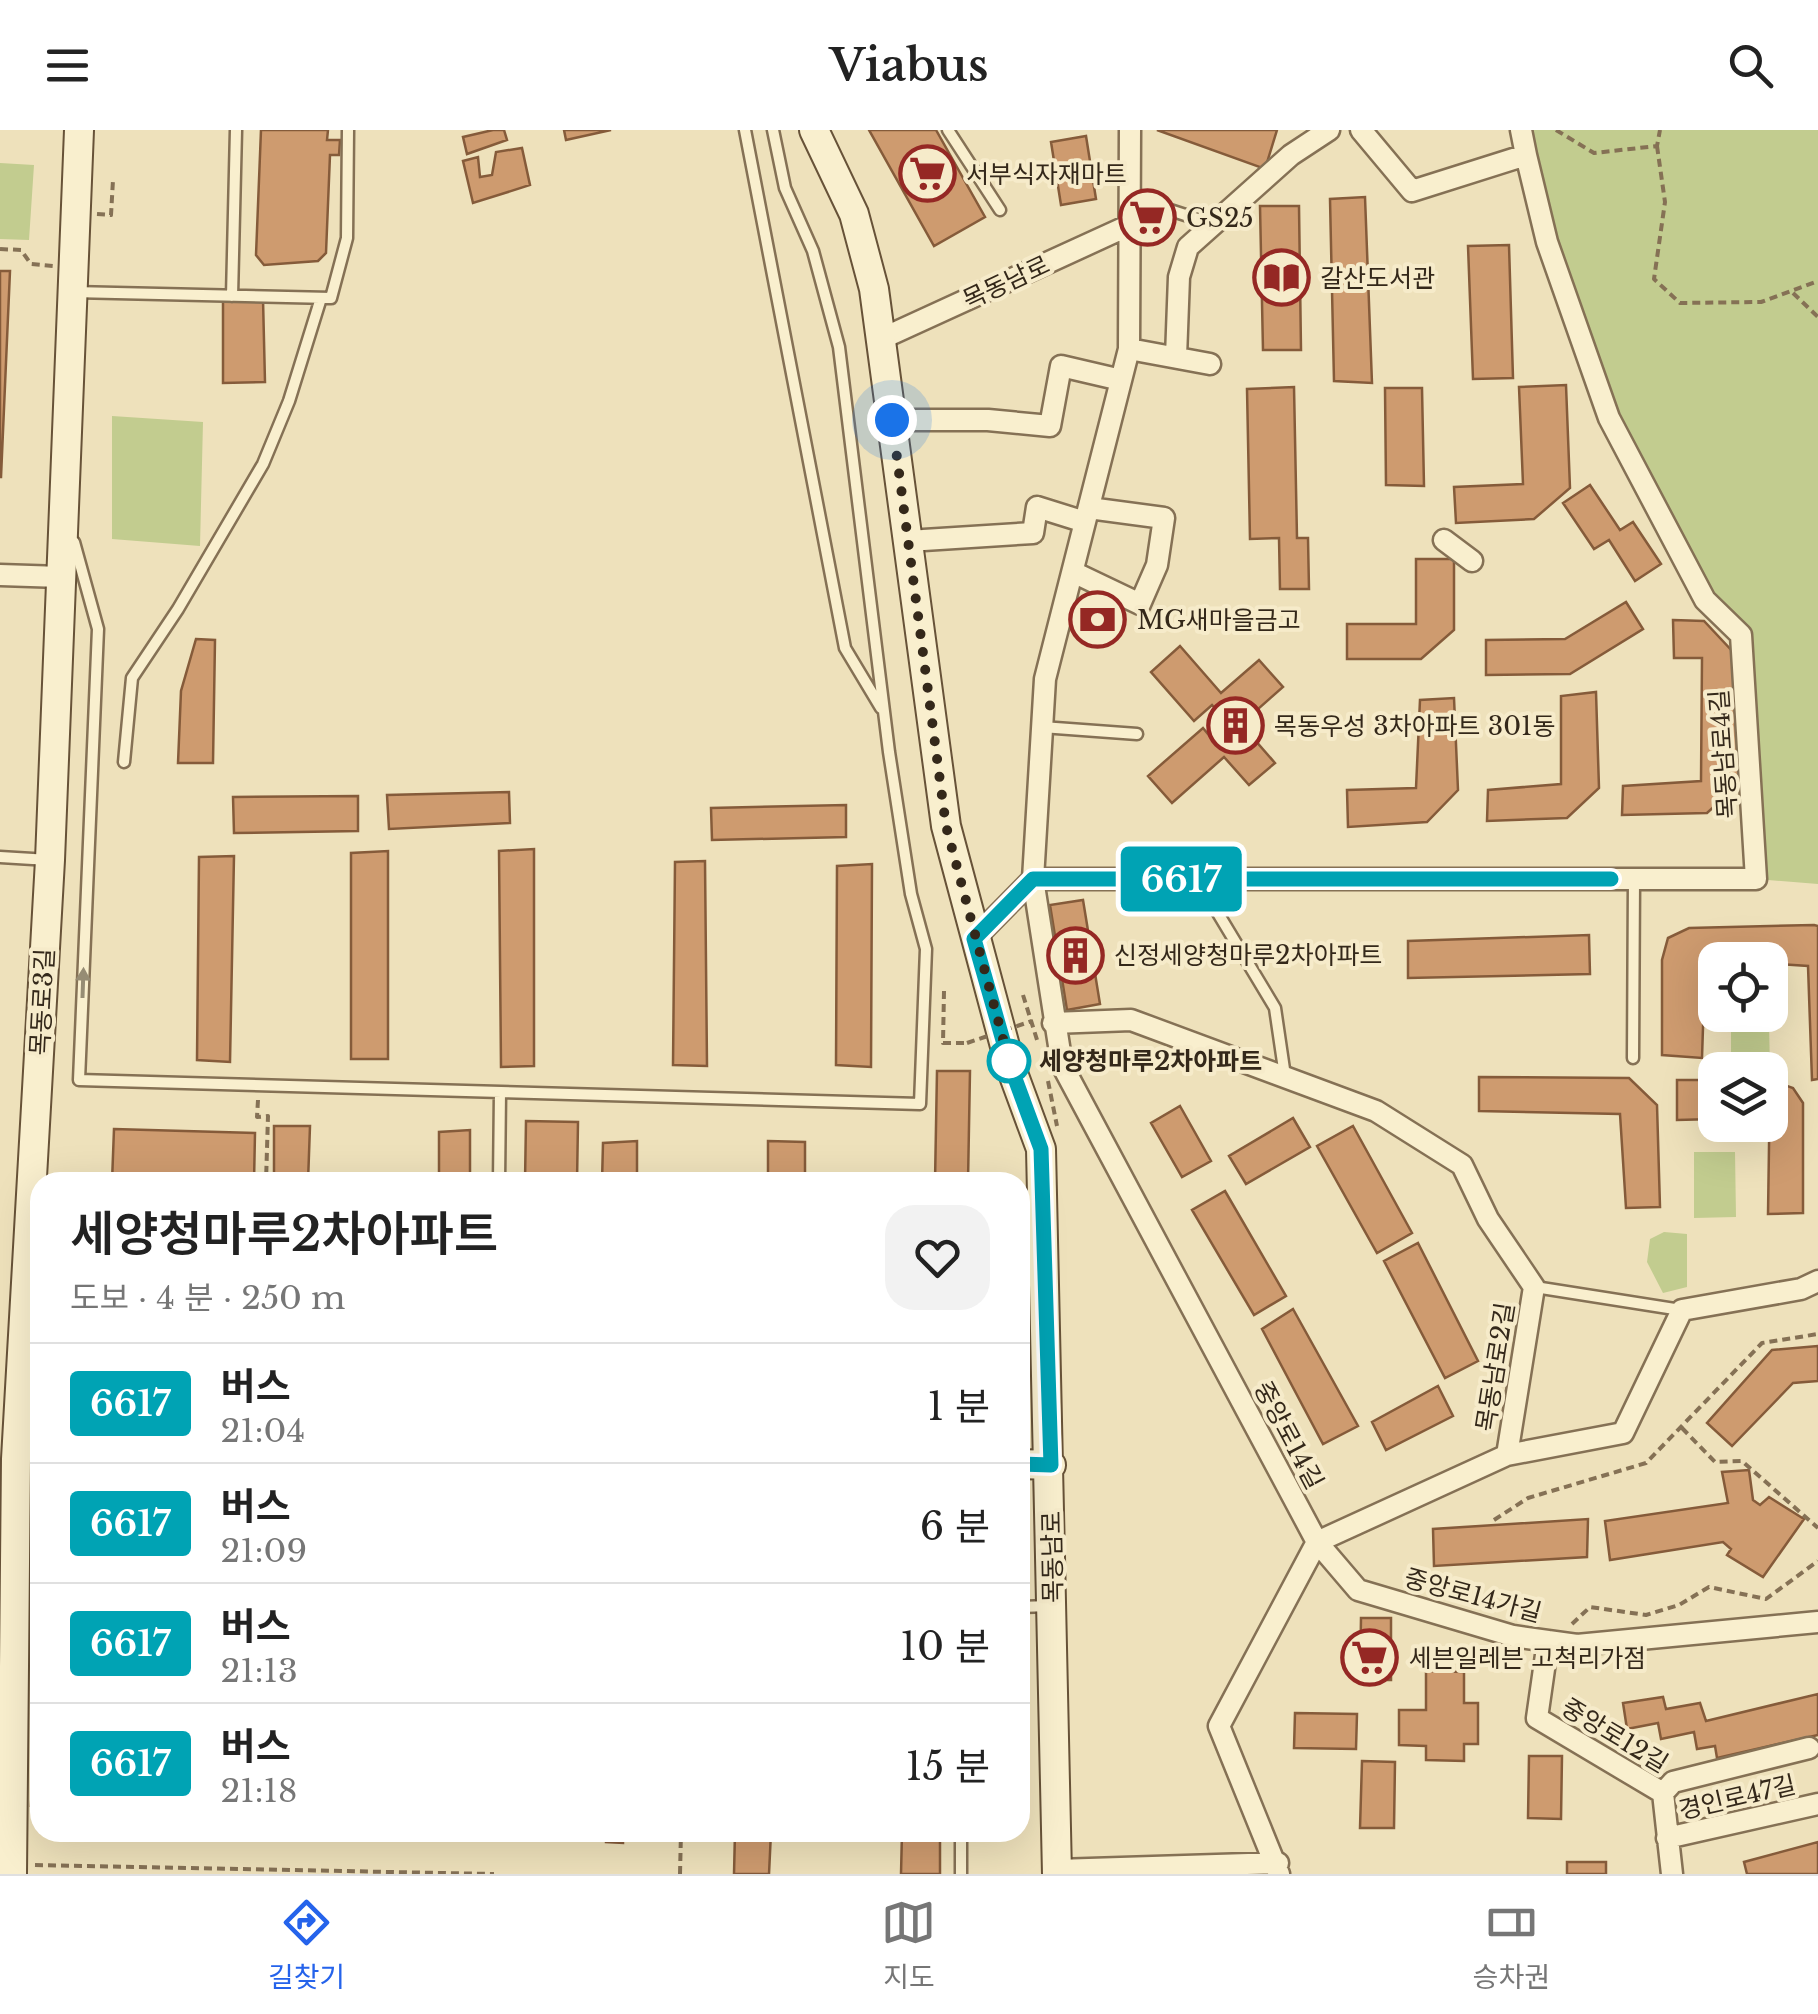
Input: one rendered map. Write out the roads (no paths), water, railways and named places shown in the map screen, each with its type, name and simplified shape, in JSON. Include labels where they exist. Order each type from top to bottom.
[{"type":"main road","name":"목동로3길","points":[[33,1172],[79,130]]},
{"type":"main road","name":"목동남로","points":[[818,132],[854,214],[874,289],[946,826],[1010,1065],[1041,1149],[1051,1465],[1057,1872]]},
{"type":"main road","name":"목동로3길","points":[[12,1869],[19,1446],[30,1238]]},
{"type":"main road","points":[[1030,1464],[1051,1465]]},
{"type":"street","points":[[1053,1023],[1033,879],[1046,679],[1130,349],[1130,130]]},
{"type":"street","points":[[1176,358],[1180,277],[1188,247],[1291,155],[1330,130]]},
{"type":"street","points":[[1361,130],[1412,191],[1526,155],[1521,130]]},
{"type":"street","name":"목동남로4길","points":[[1033,879],[1756,879],[1741,635],[1705,600],[1609,418],[1547,242],[1526,155]]},
{"type":"street","name":"목동남로","points":[[881,339],[1132,224]]},
{"type":"street","points":[[1130,349],[1210,364]]},
{"type":"street","points":[[892,420],[988,420],[1050,426],[1061,366],[1122,380]]},
{"type":"street","points":[[908,541],[1033,532],[1037,507],[1087,515],[1164,518],[1157,565],[1140,604],[1073,572]]},
{"type":"street","points":[[1444,540],[1472,561]]},
{"type":"street","points":[[0,575],[61,577]]},
{"type":"street","points":[[974,939],[1033,879]]},
{"type":"street","name":"목동남로2길","points":[[1053,1023],[1131,1020],[1376,1111],[1462,1165],[1488,1219],[1534,1287],[1506,1455]]},
{"type":"street","name":"중앙로14길","points":[[1053,1023],[1062,1065],[1317,1542]]},
{"type":"street","name":"목동남로2길","points":[[1317,1542],[1506,1455],[1623,1433],[1682,1310],[1801,1289],[1818,1281]]},
{"type":"street","points":[[1278,1869],[1219,1726],[1317,1542]]},
{"type":"street","name":"중앙로14가길","points":[[1317,1542],[1358,1590],[1513,1636],[1577,1646],[1818,1622]]},
{"type":"street","name":"중앙로12길","points":[[1548,1641],[1538,1718],[1663,1793],[1672,1874]]},
{"type":"street","points":[[1663,1793],[1674,1782],[1809,1748]]},
{"type":"street","name":"경인로47길","points":[[1667,1838],[1818,1804]]},
{"type":"street","name":"목동남로","points":[[1057,1872],[1278,1869]]},
{"type":"lane","points":[[232,296],[236,130]]},
{"type":"lane","points":[[73,279],[232,296],[331,298],[347,238],[348,130]]},
{"type":"lane","points":[[745,130],[845,648],[884,714]]},
{"type":"lane","points":[[65,487],[77,562],[98,629],[79,1080],[920,1104],[926,948],[911,894],[895,790],[839,347],[813,251],[785,188],[773,130]]},
{"type":"lane","points":[[948,130],[1000,210]]},
{"type":"lane","points":[[1133,198],[1214,225]]},
{"type":"lane","points":[[124,762],[132,678],[263,464],[289,401],[321,298]]},
{"type":"lane","points":[[61,577],[82,594],[98,629]]},
{"type":"lane","points":[[1042,727],[1136,734]]},
{"type":"lane","points":[[0,857],[50,860]]},
{"type":"lane","points":[[1197,879],[1275,1008],[1285,1077]]},
{"type":"lane","points":[[1633,1058],[1634,879]]},
{"type":"lane","points":[[498,1172],[500,1092]]},
{"type":"lane","name":"목동남로2길","points":[[1534,1287],[1682,1310]]},
{"type":"lane","points":[[1030,1607],[1053,1606]]},
{"type":"lane","points":[[961,1842],[961,1874]]},
{"type":"place","name":"서부식자재마트","points":[[927,174]]},
{"type":"place","name":"GS25","points":[[1147,218]]},
{"type":"place","name":"갈산도서관","points":[[1281,278]]},
{"type":"place","name":"MG새마을금고","points":[[1098,620]]},
{"type":"place","name":"목동우성 3차아파트 301동","points":[[1235,726]]},
{"type":"place","name":"신정세양청마루2차아파트","points":[[1075,955]]},
{"type":"place","name":"세양청마루2차아파트","points":[[1009,1061]]},
{"type":"place","name":"세븐일레븐 고척리가점","points":[[1370,1658]]}]
